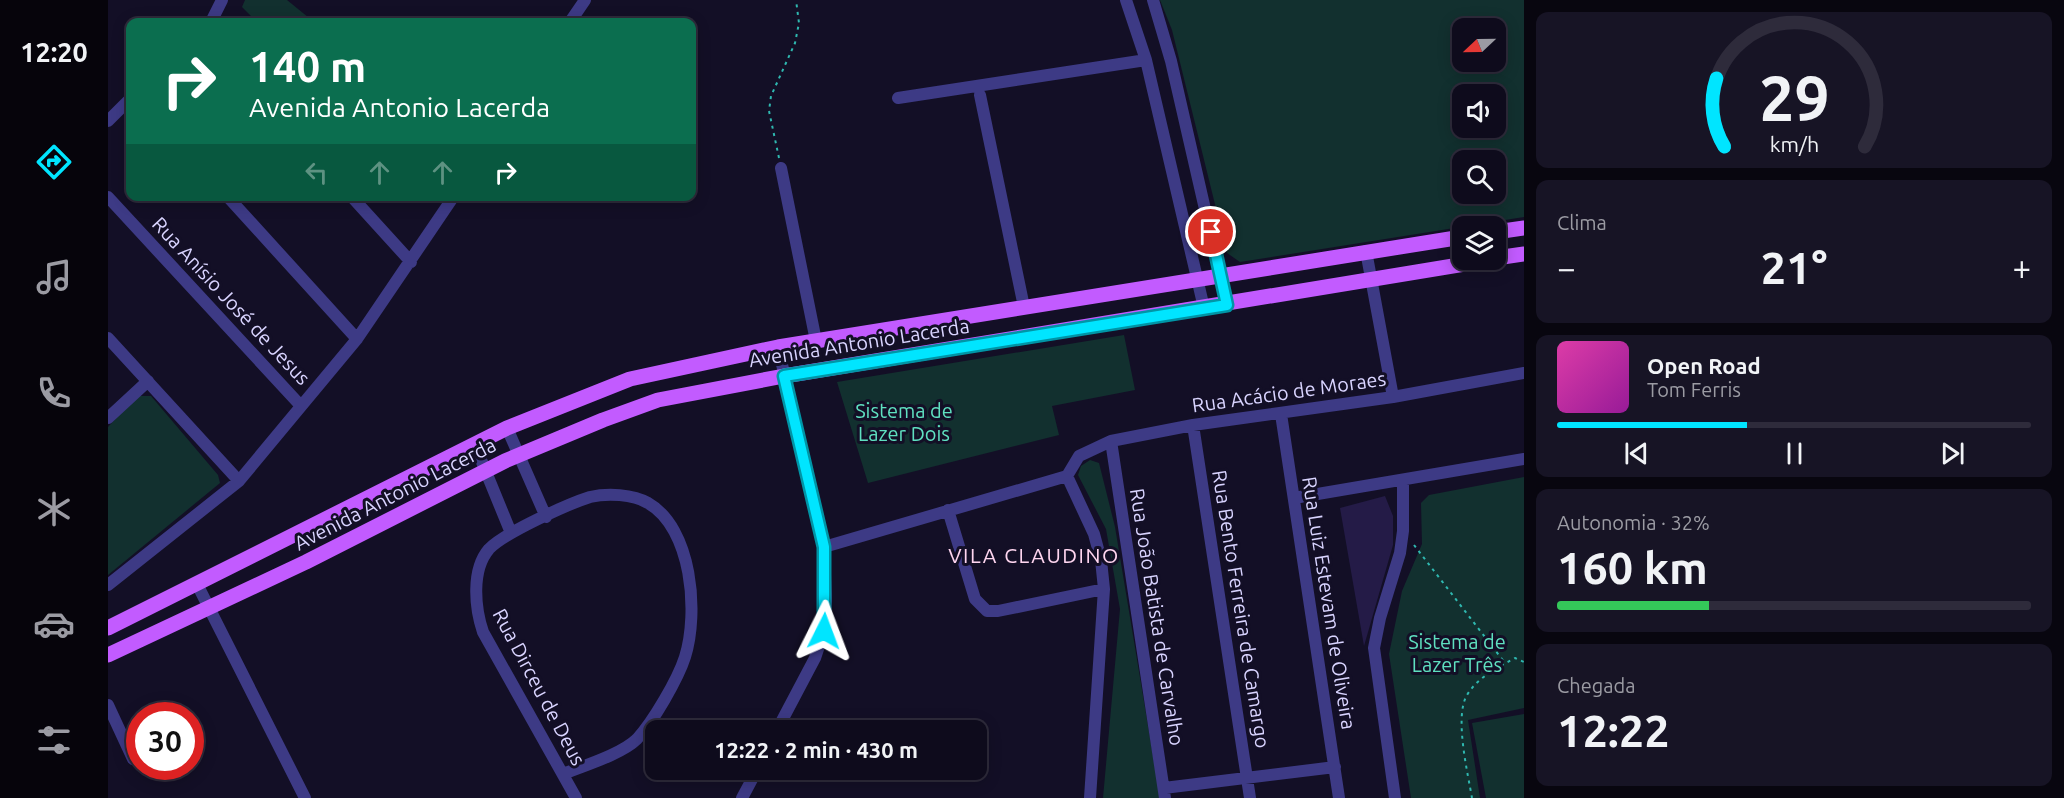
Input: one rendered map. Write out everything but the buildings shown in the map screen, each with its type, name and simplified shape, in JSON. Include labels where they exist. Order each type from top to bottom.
[{"type":"main road","points":[[1506,231],[1524,228]]},
{"type":"main road","name":"Avenida Antonio Lacerda","points":[[108,628],[507,428],[630,379],[778,347],[1452,238]]},
{"type":"main road","points":[[1506,257],[1524,254]]},
{"type":"main road","name":"Avenida Antonio Lacerda","points":[[108,655],[210,608],[486,470],[603,420],[658,400],[784,376],[1227,305],[1452,266]]},
{"type":"street","points":[[213,18],[222,0]]},
{"type":"street","points":[[573,18],[585,0]]},
{"type":"street","points":[[1126,0],[1146,60],[1204,308]]},
{"type":"street","points":[[1154,0],[1227,305]]},
{"type":"street","points":[[897,98],[1146,60]]},
{"type":"street","points":[[980,94],[1024,307]]},
{"type":"street","points":[[108,121],[126,103]]},
{"type":"street","points":[[781,168],[816,341]]},
{"type":"street","name":"Rua Anísio José de Jesus","points":[[108,196],[301,406]]},
{"type":"street","points":[[232,201],[357,339]]},
{"type":"street","points":[[356,201],[411,261]]},
{"type":"street","points":[[108,585],[239,481],[357,339],[451,201]]},
{"type":"street","points":[[1366,251],[1393,397]]},
{"type":"street","points":[[108,338],[239,481]]},
{"type":"street","points":[[778,347],[824,547],[824,631],[815,658],[782,720]]},
{"type":"street","name":"Rua Acácio de Moraes","points":[[1067,472],[1080,456],[1111,441],[1193,425],[1393,397],[1524,373]]},
{"type":"street","points":[[108,418],[148,381]]},
{"type":"street","name":"Rua Luiz Estevam de Oliveira","points":[[1281,414],[1339,798]]},
{"type":"street","name":"Rua Bento Ferreira de Camargo","points":[[1193,425],[1250,798]]},
{"type":"street","points":[[507,428],[546,517]]},
{"type":"street","name":"Rua João Batista de Carvalho","points":[[1111,441],[1165,793]]},
{"type":"street","points":[[474,445],[511,533]]},
{"type":"street","points":[[1294,498],[1524,459]]},
{"type":"street","points":[[824,547],[1067,472],[1094,534],[1101,560],[1104,589],[1090,798]]},
{"type":"street","points":[[1395,798],[1374,648],[1403,531],[1403,480]]},
{"type":"street","name":"Rua Dirceu de Deus","points":[[563,774],[635,740],[655,715],[685,657],[692,613],[682,542],[659,510],[646,501],[622,495],[591,497],[546,517],[511,533],[488,550],[477,578],[476,610],[483,632],[576,798]]},
{"type":"street","points":[[948,510],[975,599],[980,607],[987,611],[998,611],[1104,589]]},
{"type":"street","points":[[197,584],[305,798]]},
{"type":"street","points":[[108,705],[126,744]]},
{"type":"street","points":[[1165,793],[1247,777],[1335,767]]},
{"type":"street","points":[[742,798],[752,780]]},
{"type":"path","points":[[781,168],[768,111],[771,96],[795,43],[798,23],[796,0]]},
{"type":"path","points":[[1403,531],[1505,663]]},
{"type":"path","points":[[1472,798],[1464,754],[1463,710],[1466,696],[1487,673],[1515,658],[1524,662]]},
{"type":"green space","points":[[245,0],[287,0],[309,18],[253,18],[242,7]]},
{"type":"green space","points":[[1160,0],[1524,0],[1524,217],[1506,220],[1506,216],[1452,216],[1452,228],[1240,262],[1227,253],[1172,30]]},
{"type":"green space","name":"Sistema de Lazer Dois","points":[[1124,335],[1135,390],[1052,406],[1059,435],[868,483],[837,382]]},
{"type":"green space","points":[[137,396],[151,396],[218,475],[220,483],[108,575],[108,427]]},
{"type":"green space","points":[[1090,460],[1099,463],[1115,527],[1160,798],[1103,798],[1120,609],[1106,529],[1078,475],[1081,466]]},
{"type":"green space","name":"Sistema de Lazer Três","points":[[1524,477],[1524,708],[1468,720],[1480,798],[1411,798],[1389,654],[1402,591],[1422,544],[1421,503],[1429,495]]},
{"type":"green space","points":[[1524,714],[1524,798],[1486,798],[1472,723]]},
{"type":"district","name":"VILA CLAUDINO","points":[[1034,556]]},
{"type":"route","points":[[824,631],[826,601],[824,547],[784,376],[1227,305],[1211,232]]}]
